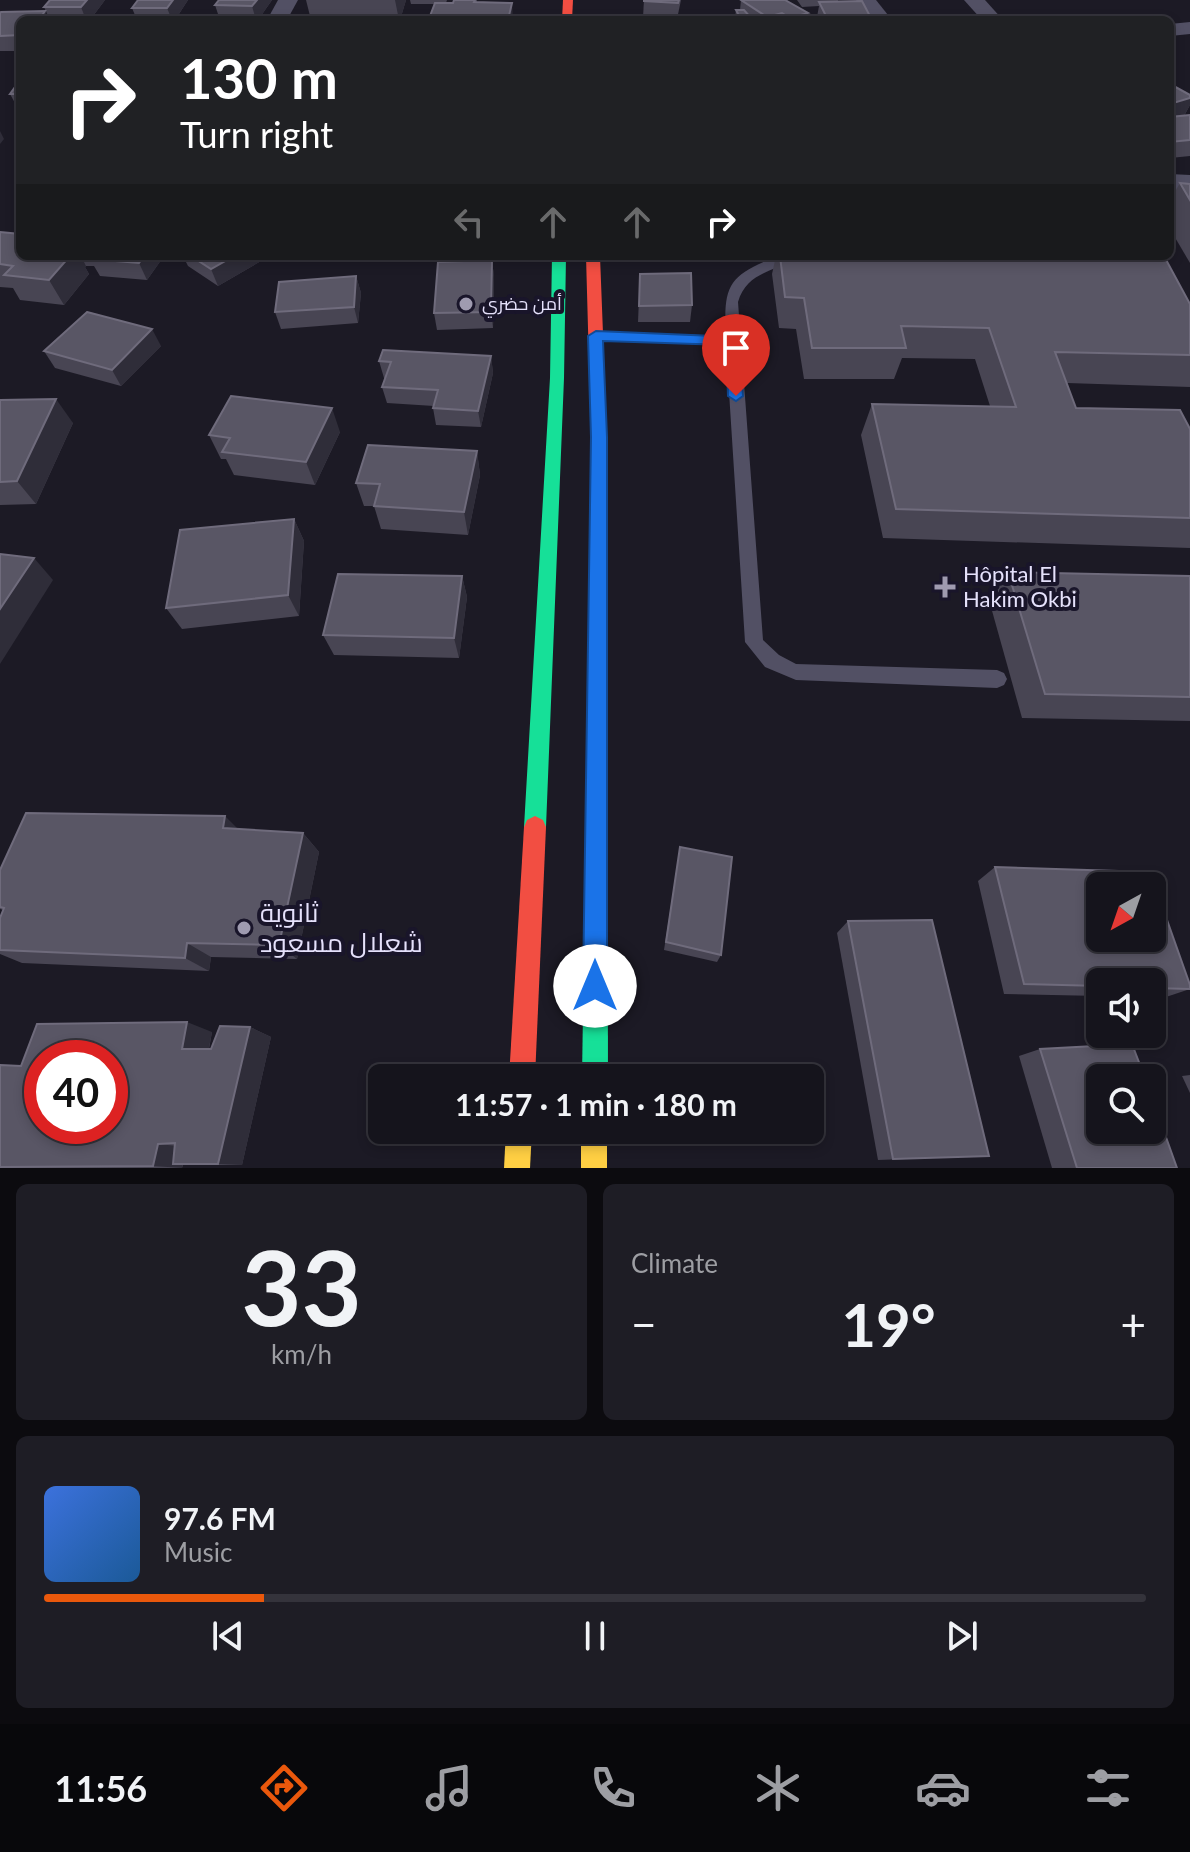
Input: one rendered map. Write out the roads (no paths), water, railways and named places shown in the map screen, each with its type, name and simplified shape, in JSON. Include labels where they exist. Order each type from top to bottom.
[{"type":"street","points":[[866,0],[879,16]]},
{"type":"street","points":[[974,0],[989,16]]},
{"type":"street","points":[[523,1064],[557,378],[559,260]]},
{"type":"street","points":[[593,260],[599,437],[595,1064]]},
{"type":"street","points":[[517,1168],[518,1144]]},
{"type":"street","points":[[594,1144],[594,1168]]},
{"type":"lane","points":[[781,260],[751,273],[733,289],[733,341],[754,642],[765,657],[778,666],[796,672],[997,679]]},
{"type":"lane","points":[[596,336],[733,341]]},
{"type":"place","name":"أمن حضري","points":[[466,304]]},
{"type":"place","name":"Hôpital El Hakim Okbi","points":[[945,587]]},
{"type":"place","name":"ثانوية شعلال مسعود","points":[[244,928]]}]
